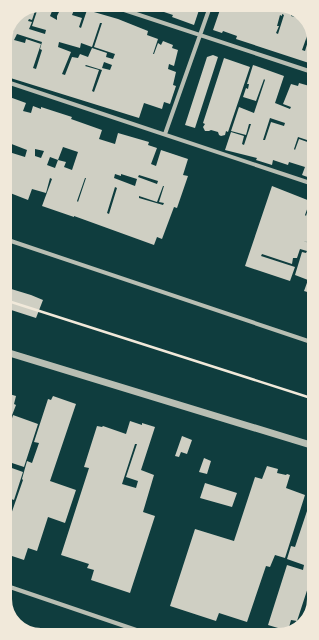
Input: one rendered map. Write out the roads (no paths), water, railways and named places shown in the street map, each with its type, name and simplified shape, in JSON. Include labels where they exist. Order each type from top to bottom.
[{"type":"street","points":[[127,11],[308,71]]},
{"type":"street","points":[[165,134],[209,11]]},
{"type":"street","points":[[11,83],[308,182]]},
{"type":"street","points":[[11,241],[308,341]]},
{"type":"street","points":[[11,354],[308,444]]},
{"type":"street","points":[[11,587],[133,629]]}]
